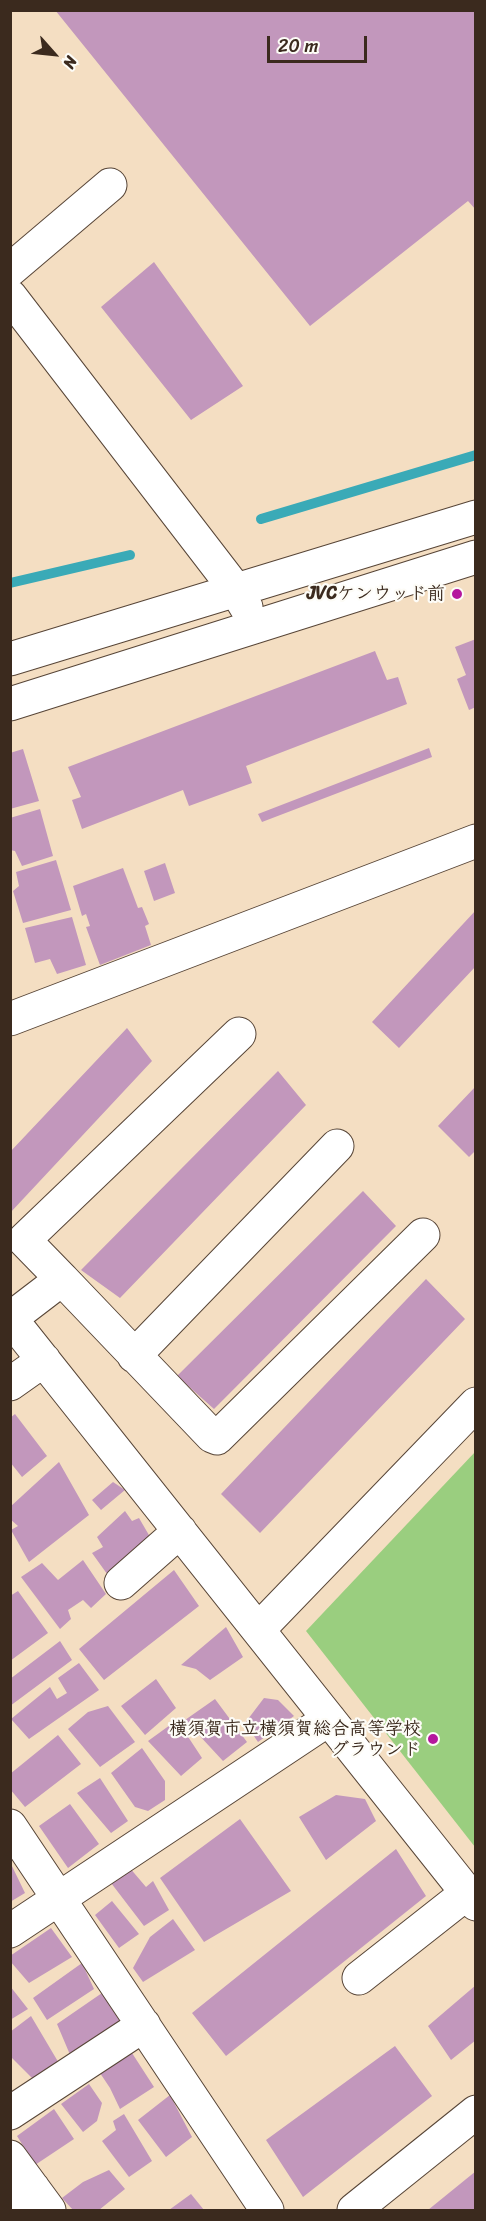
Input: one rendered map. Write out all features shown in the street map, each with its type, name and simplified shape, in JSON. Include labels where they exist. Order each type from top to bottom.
[{"type":"street","points":[[10,270],[110,185]]},
{"type":"street","points":[[10,296],[236,590],[258,627]]},
{"type":"street","points":[[10,659],[476,517]]},
{"type":"street","points":[[10,704],[476,557]]},
{"type":"street","points":[[10,1019],[476,841]]},
{"type":"street","points":[[239,1034],[24,1240],[212,1437],[217,1438],[423,1234]]},
{"type":"street","points":[[134,1356],[337,1146]]},
{"type":"street","points":[[62,1280],[11,1318],[471,1899],[359,1978]]},
{"type":"street","points":[[10,1384],[44,1360]]},
{"type":"street","points":[[258,1630],[476,1404]]},
{"type":"street","points":[[121,1583],[180,1531]]},
{"type":"street","points":[[10,1931],[329,1719]]},
{"type":"street","points":[[10,1826],[267,2211]]},
{"type":"street","points":[[10,2113],[144,2025]]},
{"type":"street","points":[[354,2211],[476,2112]]},
{"type":"street","points":[[10,2157],[31,2202]]},
{"type":"green space","name":"横須賀市立横須賀総合高等学校 グラウンド","points":[[475,1452],[475,1847],[306,1631]]},
{"type":"building","points":[[55,10],[476,10],[476,210],[468,201],[310,326]]},
{"type":"building","points":[[154,262],[243,386],[191,420],[101,307]]},
{"type":"building","points":[[476,639],[476,707],[469,710],[457,679],[466,675],[455,647]]},
{"type":"building","points":[[375,651],[387,680],[398,677],[407,704],[246,766],[252,783],[189,806],[183,790],[82,829],[72,800],[81,797],[68,767]]},
{"type":"building","points":[[429,748],[432,757],[262,822],[258,814]]},
{"type":"building","points":[[23,749],[39,801],[10,809],[10,753]]},
{"type":"building","points":[[40,809],[53,856],[22,866],[15,851],[10,850],[10,818]]},
{"type":"building","points":[[56,860],[71,910],[23,923],[13,891],[19,886],[16,872]]},
{"type":"building","points":[[165,863],[175,893],[154,901],[144,871]]},
{"type":"building","points":[[123,868],[138,908],[142,907],[149,924],[145,926],[151,945],[100,965],[86,927],[90,926],[86,914],[82,916],[73,886]]},
{"type":"building","points":[[476,910],[476,966],[399,1048],[372,1022]]},
{"type":"building","points":[[72,917],[86,965],[57,974],[50,959],[35,963],[25,928]]},
{"type":"building","points":[[127,1028],[152,1061],[10,1213],[10,1152]]},
{"type":"building","points":[[278,1071],[306,1105],[120,1298],[81,1270]]},
{"type":"building","points":[[476,1086],[476,1150],[469,1157],[438,1126]]},
{"type":"building","points":[[363,1191],[396,1226],[214,1409],[177,1376]]},
{"type":"building","points":[[426,1279],[465,1319],[260,1533],[221,1494]]},
{"type":"building","points":[[15,1414],[47,1456],[22,1477],[10,1462],[10,1418]]},
{"type":"building","points":[[59,1462],[89,1515],[29,1562],[11,1530],[18,1526],[10,1519],[10,1507]]},
{"type":"building","points":[[113,1482],[125,1490],[101,1510],[92,1500]]},
{"type":"building","points":[[125,1511],[132,1521],[139,1518],[153,1542],[110,1578],[92,1553],[103,1547],[97,1537]]},
{"type":"building","points":[[83,1560],[106,1594],[91,1608],[83,1600],[68,1610],[71,1619],[60,1629],[21,1577],[42,1563],[58,1580]]},
{"type":"building","points":[[174,1570],[199,1606],[104,1680],[79,1649]]},
{"type":"building","points":[[18,1591],[48,1633],[10,1661],[10,1596]]},
{"type":"building","points":[[226,1627],[243,1657],[210,1680],[196,1669],[181,1665]]},
{"type":"building","points":[[60,1641],[72,1660],[10,1706],[10,1679]]},
{"type":"building","points":[[79,1663],[99,1690],[29,1739],[11,1719],[50,1687],[57,1699],[67,1693],[58,1678]]},
{"type":"building","points":[[156,1679],[176,1708],[145,1735],[121,1706]]},
{"type":"building","points":[[264,1698],[278,1700],[294,1716],[258,1742],[245,1723]]},
{"type":"building","points":[[215,1699],[247,1742],[223,1761],[185,1720]]},
{"type":"building","points":[[108,1706],[135,1742],[100,1767],[68,1729],[88,1712]]},
{"type":"building","points":[[177,1720],[202,1758],[181,1776],[148,1741]]},
{"type":"building","points":[[58,1735],[81,1764],[25,1807],[10,1789],[10,1774]]},
{"type":"building","points":[[142,1748],[165,1781],[165,1800],[148,1811],[135,1807],[111,1773]]},
{"type":"building","points":[[100,1778],[128,1821],[111,1833],[77,1793]]},
{"type":"building","points":[[336,1795],[365,1799],[376,1821],[326,1860],[299,1817]]},
{"type":"building","points":[[70,1804],[99,1844],[68,1868],[39,1826]]},
{"type":"building","points":[[240,1819],[291,1891],[204,1942],[160,1878]]},
{"type":"building","points":[[396,1849],[426,1896],[226,2056],[192,2013]]},
{"type":"building","points":[[10,1862],[25,1893],[10,1902]]},
{"type":"building","points":[[129,1867],[146,1887],[153,1881],[169,1910],[144,1926],[108,1879]]},
{"type":"building","points":[[112,1901],[139,1934],[119,1948],[95,1915]]},
{"type":"building","points":[[173,1919],[195,1950],[143,1982],[133,1968],[150,1937]]},
{"type":"building","points":[[51,1928],[72,1957],[29,1983],[10,1961],[10,1956]]},
{"type":"building","points":[[82,1963],[94,1989],[47,2020],[33,1998]]},
{"type":"building","points":[[476,1985],[476,2040],[451,2060],[428,2026]]},
{"type":"building","points":[[10,1986],[28,2009],[10,2020]]},
{"type":"building","points":[[102,1993],[123,2026],[71,2057],[57,2024]]},
{"type":"building","points":[[31,2016],[60,2065],[36,2082],[10,2056],[10,2032]]},
{"type":"building","points":[[395,2046],[432,2096],[303,2197],[266,2140]]},
{"type":"building","points":[[132,2053],[154,2087],[120,2109],[100,2073]]},
{"type":"building","points":[[89,2084],[102,2103],[97,2121],[83,2132],[61,2104]]},
{"type":"building","points":[[170,2095],[192,2137],[166,2157],[138,2120]]},
{"type":"building","points":[[54,2109],[74,2139],[35,2165],[17,2136]]},
{"type":"building","points":[[124,2114],[152,2161],[129,2177],[102,2141],[116,2130],[113,2121]]},
{"type":"building","points":[[109,2170],[125,2189],[99,2210],[73,2210],[62,2198],[83,2182]]},
{"type":"building","points":[[476,2171],[476,2210],[428,2210]]},
{"type":"building","points":[[191,2194],[204,2210],[169,2210]]},
{"type":"waterway","points":[[261,519],[476,455]]},
{"type":"waterway","points":[[10,583],[130,555]]},
{"type":"place","name":"JVCケンウッド前","points":[[457,594]]},
{"type":"place","name":"横須賀市立横須賀総合高等学校 グラウンド","points":[[433,1739]]}]
